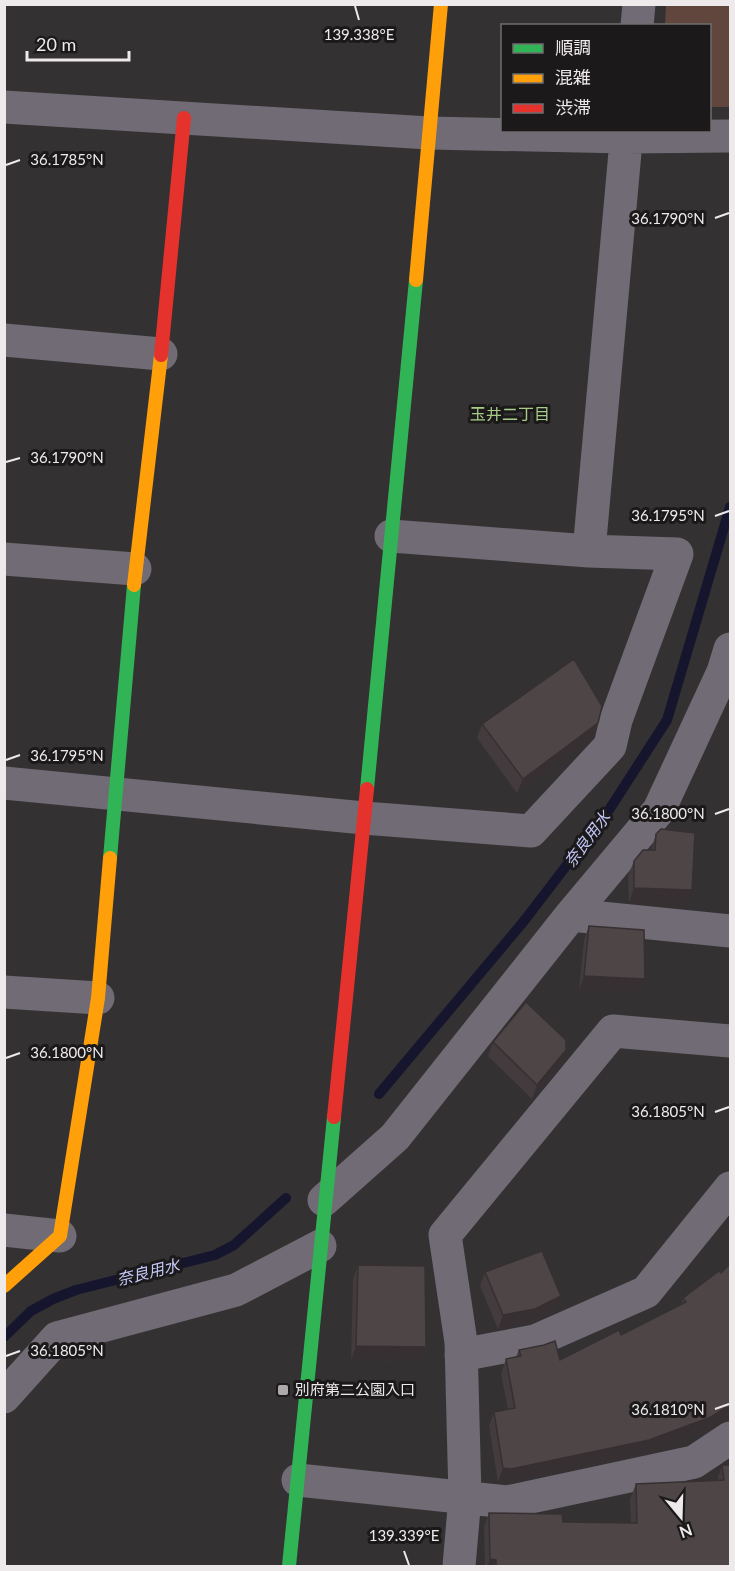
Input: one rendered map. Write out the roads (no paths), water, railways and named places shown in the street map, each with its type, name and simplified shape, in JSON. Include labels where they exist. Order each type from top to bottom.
[{"type":"street","points":[[289,1566],[364,818],[441,4]]},
{"type":"street","points":[[637,24],[639,4]]},
{"type":"street","points":[[4,107],[429,133],[730,136]]},
{"type":"street","points":[[4,1286],[60,1236],[98,998],[135,569],[161,354],[184,118]]},
{"type":"street","points":[[589,550],[626,134]]},
{"type":"street","points":[[4,340],[161,354]]},
{"type":"street","points":[[4,783],[364,818],[531,831],[610,746],[616,720],[677,554],[391,536]]},
{"type":"street","points":[[4,559],[135,569]]},
{"type":"street","points":[[324,1200],[395,1137],[571,915],[659,810],[728,664]]},
{"type":"street","points":[[571,915],[730,931]]},
{"type":"street","points":[[4,992],[98,998]]},
{"type":"street","points":[[459,1566],[465,1497],[461,1342],[445,1235],[613,1031],[730,1041]]},
{"type":"street","points":[[461,1355],[535,1341],[646,1292],[730,1188]]},
{"type":"street","points":[[4,1230],[60,1236]]},
{"type":"street","points":[[4,1397],[57,1338],[236,1290],[320,1246]]},
{"type":"street","points":[[298,1480],[507,1502],[694,1462],[730,1438]]},
{"type":"waterway","name":"奈良用水","points":[[379,1094],[524,921],[609,810],[667,720],[730,507]]},
{"type":"waterway","name":"奈良用水","points":[[4,1337],[31,1311],[76,1290],[215,1255],[234,1245],[286,1198]]},
{"type":"place","name":"別府第二公園入口","points":[[283,1390]]},
{"type":"district","name":"玉井二丁目","points":[[510,414]]}]
